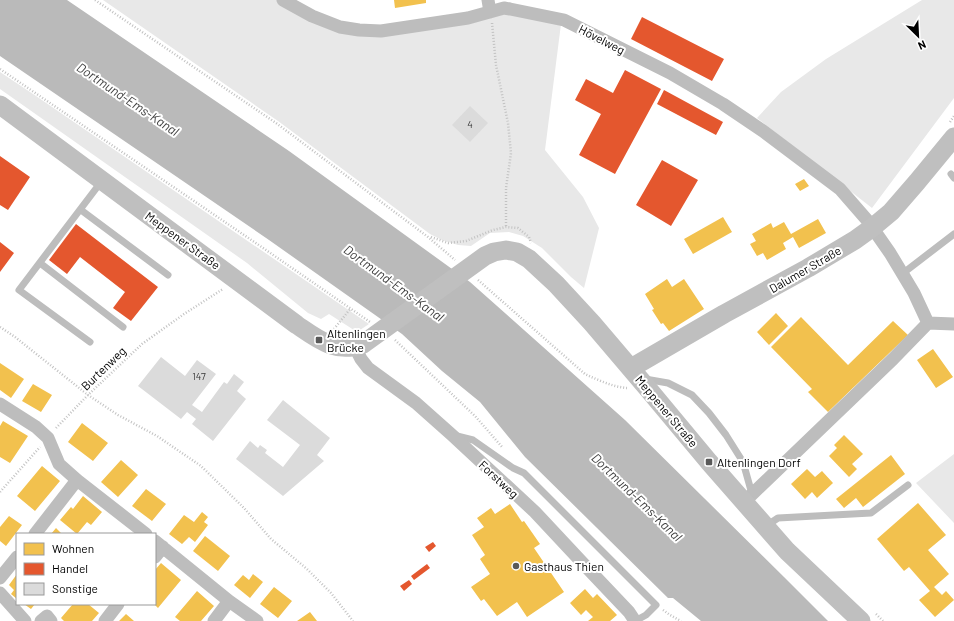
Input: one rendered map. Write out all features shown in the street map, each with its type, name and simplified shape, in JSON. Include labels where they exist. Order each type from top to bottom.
[{"type":"main road","name":"Meppener Straße","points":[[0,105],[319,340],[344,348],[355,347]]},
{"type":"main road","name":"Dalumer Straße","points":[[640,378],[873,227],[890,212],[917,182],[954,137]]},
{"type":"main road","name":"Meppener Straße","points":[[373,331],[476,269],[485,256],[494,252],[506,250],[516,252],[529,259],[556,284],[592,323],[640,378],[709,462],[748,498],[766,526],[787,551],[860,621]]},
{"type":"main road","points":[[355,347],[363,344],[373,331]]},
{"type":"street","name":"Hövelweg","points":[[283,0],[312,16],[340,27],[359,30],[381,31],[468,18],[489,6],[564,20],[670,73],[728,108],[828,180],[840,190],[873,227]]},
{"type":"street","points":[[873,227],[914,293],[928,323]]},
{"type":"street","points":[[748,498],[888,364],[928,323],[954,324]]},
{"type":"street","name":"Forstweg","points":[[355,347],[361,359],[368,368],[416,404],[452,435],[535,512],[629,612],[634,621]]},
{"type":"street","points":[[0,404],[36,427],[48,438],[59,464],[145,533]]},
{"type":"street","points":[[36,533],[77,480]]},
{"type":"street","points":[[158,548],[257,621]]},
{"type":"street","points":[[0,578],[16,557]]},
{"type":"street","points":[[0,593],[25,621]]},
{"type":"street","points":[[214,621],[229,601]]},
{"type":"street","points":[[104,621],[117,605]]},
{"type":"street","points":[[41,621],[47,616],[52,621]]},
{"type":"lane","points":[[90,342],[19,290],[81,210],[102,180]]},
{"type":"lane","points":[[81,210],[168,275]]},
{"type":"lane","points":[[902,274],[954,234]]},
{"type":"lane","points":[[40,263],[123,327]]},
{"type":"lane","points":[[640,378],[668,383],[692,395],[726,435],[743,462],[748,498]]},
{"type":"lane","points":[[452,435],[473,440],[512,468],[524,472],[656,605],[646,615],[634,621]]},
{"type":"lane","points":[[766,526],[778,518],[872,513],[908,485]]},
{"type":"path","points":[[95,0],[276,123],[428,237],[457,262]]},
{"type":"path","points":[[489,6],[494,34],[496,65],[508,123],[511,153],[506,188],[506,227]]},
{"type":"path","points":[[0,70],[351,308],[373,331]]},
{"type":"path","points":[[428,237],[448,243],[466,241],[493,230],[506,227],[518,228],[530,237],[532,245]]},
{"type":"path","points":[[476,269],[585,374],[602,382],[622,388],[640,378]]},
{"type":"path","name":"Burtenweg","points":[[0,492],[48,438],[52,431],[142,344],[236,279]]},
{"type":"path","points":[[331,333],[351,308]]},
{"type":"path","points":[[0,327],[15,337],[88,395],[118,415],[157,436],[201,466],[244,508],[271,539],[307,568],[331,593],[353,621]]},
{"type":"path","points":[[392,337],[475,416],[504,450]]},
{"type":"path","points":[[656,605],[681,621]]},
{"type":"shaded area","points":[[103,0],[281,0],[358,33],[504,11],[561,24],[545,150],[583,197],[599,228],[584,288],[542,248],[523,236],[509,232],[490,233],[471,246],[458,245],[430,234],[278,121]]},
{"type":"shaded area","points":[[922,0],[954,0],[954,98],[872,208],[757,118],[781,92],[826,59]]},
{"type":"shaded area","points":[[0,72],[369,324],[357,332],[329,314],[321,319],[308,313],[247,263],[0,89]]},
{"type":"shaded area","points":[[954,454],[954,523],[916,483]]},
{"type":"water","name":"Dortmund-Ems-Kanal","points":[[0,0],[67,0],[289,151],[470,282],[625,420],[828,621],[701,621],[673,598],[668,598],[525,457],[480,402],[442,371],[402,334],[269,240],[0,56]]},
{"type":"building: Wohnen","points":[[394,0],[426,0],[426,3],[395,8]]},
{"type":"building: Wohnen","points":[[804,179],[809,186],[800,191],[795,184]]},
{"type":"building: Wohnen","points":[[723,217],[732,232],[693,254],[684,239]]},
{"type":"building: Wohnen","points":[[818,219],[826,233],[799,248],[793,237],[783,243],[786,249],[767,260],[763,253],[757,256],[750,244],[756,241],[752,234],[771,223],[773,228],[784,222],[791,234]]},
{"type":"building: Wohnen","points":[[667,279],[672,287],[684,279],[704,309],[669,331],[663,323],[661,324],[652,310],[654,309],[645,294]]},
{"type":"building: Wohnen","points":[[776,313],[788,326],[769,345],[757,332]]},
{"type":"building: Wohnen","points":[[801,317],[848,365],[893,321],[908,335],[828,412],[808,392],[812,389],[771,347]]},
{"type":"building: Wohnen","points":[[933,349],[953,377],[936,388],[917,360]]},
{"type":"building: Wohnen","points":[[0,363],[24,379],[11,398],[0,390]]},
{"type":"building: Wohnen","points":[[33,384],[52,395],[41,412],[22,401]]},
{"type":"building: Wohnen","points":[[3,421],[28,436],[10,463],[0,457],[0,426]]},
{"type":"building: Wohnen","points":[[82,423],[108,443],[93,461],[68,442]]},
{"type":"building: Wohnen","points":[[844,435],[863,454],[852,464],[857,469],[849,477],[829,456],[837,448],[834,445]]},
{"type":"building: Wohnen","points":[[891,455],[905,474],[863,507],[856,498],[844,508],[836,499]]},
{"type":"building: Wohnen","points":[[121,460],[138,475],[118,497],[101,482]]},
{"type":"building: Wohnen","points":[[42,466],[60,481],[35,511],[17,496]]},
{"type":"building: Wohnen","points":[[807,469],[815,477],[822,471],[833,483],[817,498],[812,492],[805,499],[791,484]]},
{"type":"building: Wohnen","points":[[146,489],[166,504],[152,521],[132,506]]},
{"type":"building: Wohnen","points":[[83,496],[102,512],[91,525],[87,522],[78,533],[76,533],[60,520],[71,507],[73,509]]},
{"type":"building: Wohnen","points":[[918,503],[946,535],[928,550],[949,574],[934,587],[942,595],[946,591],[954,600],[935,617],[919,600],[930,591],[909,567],[904,571],[877,539]]},
{"type":"building: Wohnen","name":"Gasthaus Thien","points":[[510,504],[540,544],[534,548],[564,592],[527,617],[517,602],[497,616],[484,599],[481,601],[471,587],[490,574],[480,559],[485,555],[472,535],[484,527],[477,518],[491,508],[495,514]]},
{"type":"building: Wohnen","points":[[202,512],[208,517],[204,522],[208,525],[195,542],[189,537],[182,544],[169,534],[184,515],[194,522]]},
{"type":"building: Wohnen","points":[[9,516],[22,525],[6,546],[0,541],[0,527]]},
{"type":"building: Wohnen","points":[[56,528],[61,533],[52,533]]},
{"type":"building: Wohnen","points":[[205,536],[230,556],[218,571],[193,551]]},
{"type":"building: Wohnen","points":[[161,563],[181,580],[158,608],[155,605],[156,569]]},
{"type":"building: Wohnen","points":[[253,574],[263,582],[250,598],[234,585],[243,575],[249,580]]},
{"type":"building: Wohnen","points":[[16,575],[16,598],[11,594],[14,590],[9,585]]},
{"type":"building: Wohnen","points":[[274,587],[292,601],[278,618],[260,604]]},
{"type":"building: Wohnen","points":[[585,589],[593,598],[597,594],[617,615],[610,621],[588,621],[593,617],[586,610],[581,615],[570,603]]},
{"type":"building: Wohnen","points":[[197,591],[214,606],[201,621],[180,621],[175,617]]},
{"type":"building: Wohnen","points":[[25,605],[34,605],[31,609]]},
{"type":"building: Wohnen","points":[[72,605],[89,605],[99,613],[92,621],[64,621],[61,618]]},
{"type":"building: Wohnen","points":[[310,612],[317,621],[297,621]]},
{"type":"building: Wohnen","points":[[126,614],[134,621],[119,621]]},
{"type":"building: Handel","points":[[642,17],[724,59],[712,81],[631,39]]},
{"type":"building: Handel","points":[[625,70],[661,89],[615,174],[579,155],[601,114],[575,100],[586,79],[613,93]]},
{"type":"building: Handel","points":[[664,90],[723,122],[716,135],[657,104]]},
{"type":"building: Handel","points":[[0,156],[30,177],[8,210],[0,205]]},
{"type":"building: Handel","points":[[662,160],[698,180],[671,226],[636,205]]},
{"type":"building: Handel","points":[[76,224],[158,287],[131,321],[113,308],[125,292],[80,257],[67,274],[49,260]]},
{"type":"building: Handel","points":[[0,242],[14,253],[0,272]]},
{"type":"building: Handel","points":[[433,542],[436,546],[429,552],[425,547]]},
{"type":"building: Handel","points":[[427,564],[430,568],[414,580],[411,576]]},
{"type":"building: Handel","points":[[409,580],[412,584],[404,591],[400,586]]},
{"type":"building: Sonstige","points":[[470,106],[488,123],[470,142],[452,125]]},
{"type":"building: Sonstige","points":[[161,357],[185,376],[197,360],[216,374],[192,405],[202,412],[224,382],[227,384],[234,374],[244,382],[237,391],[246,399],[213,441],[192,424],[196,419],[187,412],[181,419],[138,386]]},
{"type":"building: Sonstige","points":[[283,400],[330,438],[317,455],[324,461],[283,496],[236,459],[250,441],[258,448],[260,445],[267,450],[265,453],[283,467],[300,445],[267,420]]},
{"type":"place","name":"Altenlingen Brücke","points":[[319,340]]},
{"type":"place","name":"Altenlingen Dorf","points":[[709,462]]},
{"type":"place","name":"Gasthaus Thien","points":[[516,566]]}]
